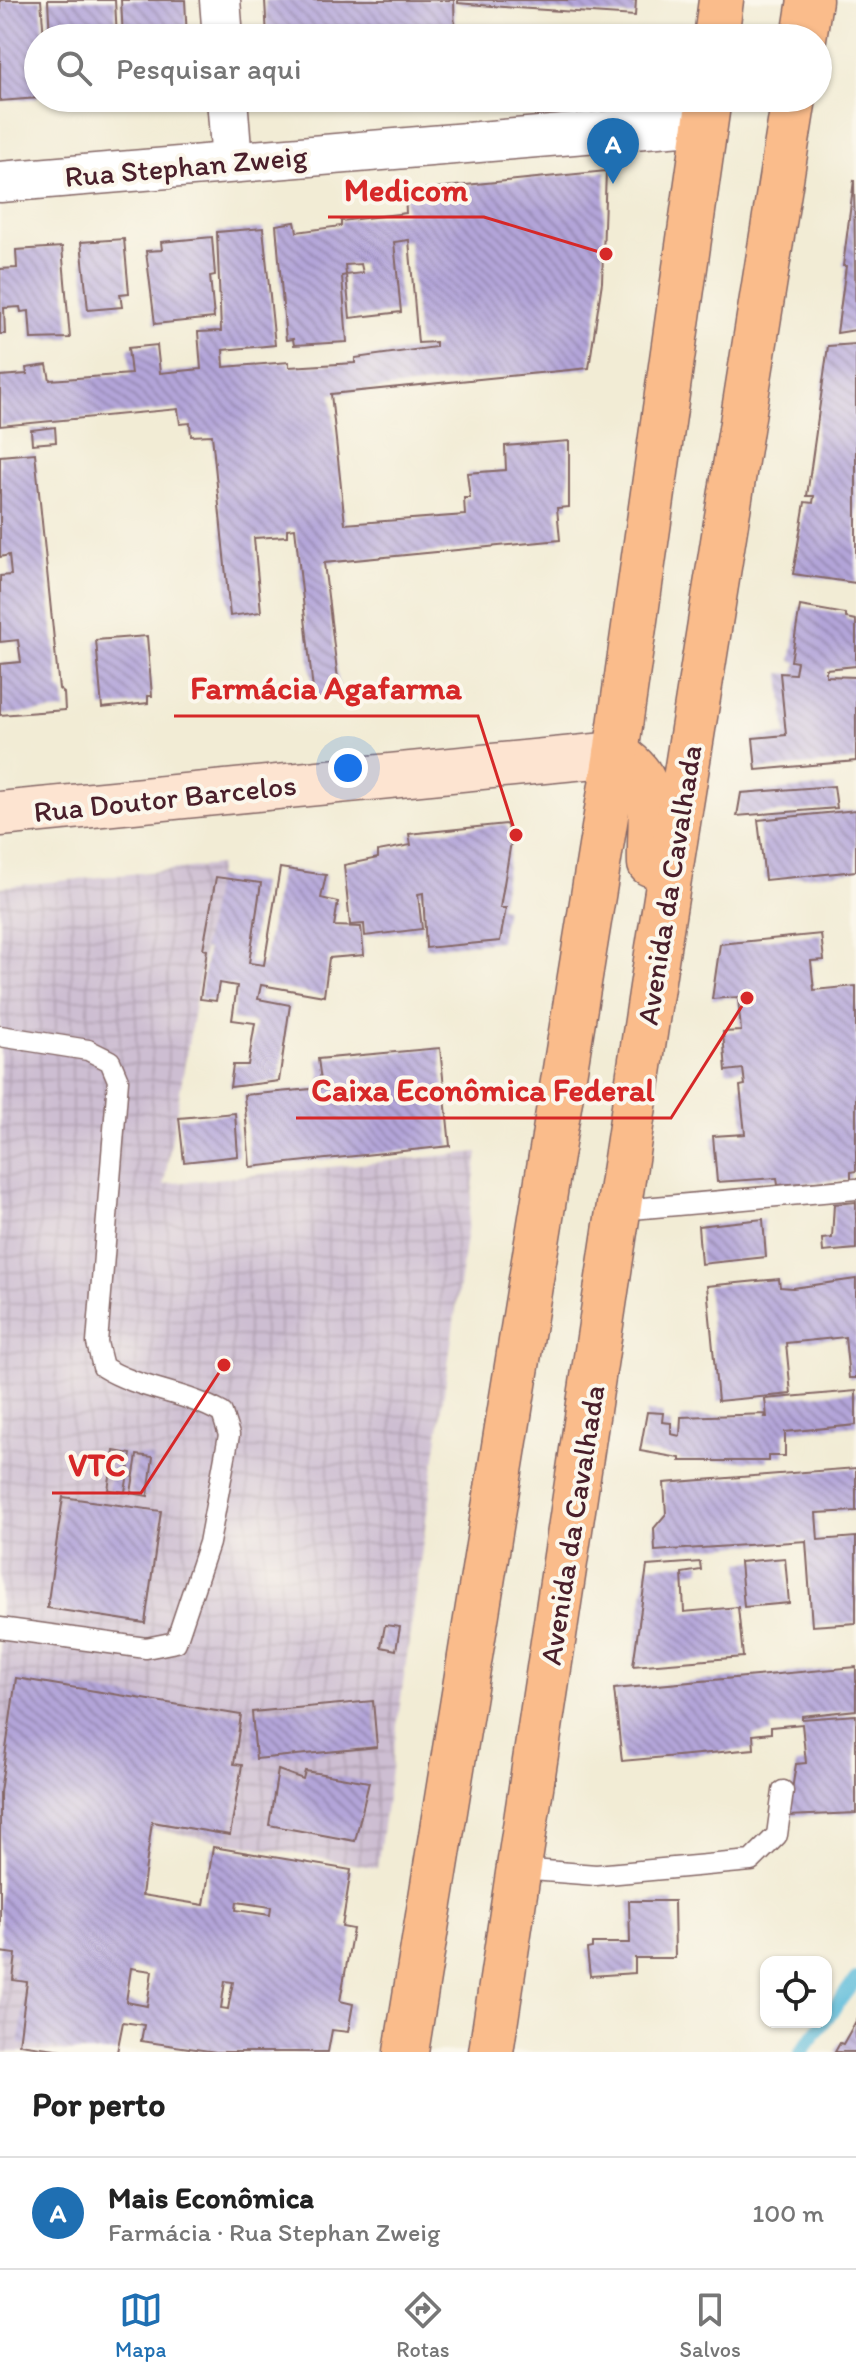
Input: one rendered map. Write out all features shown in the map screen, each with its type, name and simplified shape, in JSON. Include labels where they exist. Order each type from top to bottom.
[{"type":"main road","points":[[718,24],[721,0]]},
{"type":"main road","points":[[806,24],[810,0]]},
{"type":"main road","points":[[406,2052],[616,754],[708,112]]},
{"type":"main road","name":"Avenida da Cavalhada","points":[[491,2052],[621,1210],[657,954],[792,112]]},
{"type":"main road","points":[[616,754],[635,766],[648,784],[657,954]]},
{"type":"street","points":[[220,0],[222,24]]},
{"type":"street","points":[[228,112],[232,162]]},
{"type":"street","name":"Rua Stephan Zweig","points":[[0,182],[232,162],[699,112]]},
{"type":"street","name":"Rua Doutor Barcelos","points":[[0,814],[616,754]]},
{"type":"lane","points":[[0,1036],[88,1050],[110,1061],[118,1080],[97,1343],[103,1367],[127,1382],[204,1403],[222,1413],[229,1435],[209,1543],[176,1642],[146,1648],[0,1628]]},
{"type":"lane","points":[[621,1210],[856,1189]]},
{"type":"lane","points":[[519,1869],[596,1875],[751,1861],[777,1835],[783,1791]]},
{"type":"shaded area","points":[[219,865],[164,1184],[478,1152],[377,1868],[152,1829],[115,2052],[0,2052],[0,887]]},
{"type":"building","points":[[0,0],[41,0],[43,24],[24,24],[24,99],[0,101]]},
{"type":"building","points":[[48,0],[115,0],[116,24],[49,24]]},
{"type":"building","points":[[121,0],[185,0],[186,24],[122,24]]},
{"type":"building","points":[[265,0],[454,0],[455,24],[266,24]]},
{"type":"building","points":[[458,0],[636,0],[635,16],[458,3]]},
{"type":"building","points":[[606,171],[602,282],[589,368],[331,394],[345,524],[465,515],[464,498],[470,498],[467,473],[506,470],[505,446],[569,441],[569,507],[557,508],[560,540],[324,563],[340,696],[314,699],[295,528],[287,529],[287,536],[254,538],[261,612],[230,616],[212,435],[191,436],[190,423],[180,424],[178,409],[0,426],[0,376],[27,374],[26,368],[47,365],[50,380],[131,374],[128,348],[157,345],[160,373],[201,369],[198,332],[221,331],[217,232],[263,228],[275,345],[223,350],[224,367],[289,362],[289,367],[355,363],[355,358],[436,347],[436,342],[418,343],[409,240],[394,242],[401,312],[350,318],[346,275],[342,276],[347,342],[294,345],[293,339],[286,340],[276,225],[295,222],[297,232],[341,226],[341,221],[406,213],[405,191]],"holes":[[[361,264],[363,273],[346,275],[345,265]]]},
{"type":"building","points":[[854,180],[856,330],[837,333],[846,266],[843,266]]},
{"type":"building","points":[[212,237],[215,275],[210,276],[214,318],[155,324],[146,251],[162,250],[161,242]]},
{"type":"building","points":[[124,239],[129,293],[120,294],[122,307],[88,310],[81,242]]},
{"type":"building","points":[[62,247],[70,338],[31,339],[29,311],[21,312],[20,307],[4,308],[5,334],[0,334],[0,269],[17,268],[16,250]]},
{"type":"building","points":[[856,344],[856,583],[793,574],[805,502],[813,503],[814,496],[807,496],[828,346]]},
{"type":"building","points":[[55,427],[56,442],[32,444],[31,430]]},
{"type":"building","points":[[35,453],[59,689],[64,693],[65,710],[0,715],[0,664],[21,662],[18,640],[0,642],[0,576],[11,575],[9,555],[0,557],[0,456]]},
{"type":"building","points":[[800,606],[846,614],[846,618],[856,620],[856,666],[826,669],[826,676],[856,677],[856,761],[756,770],[753,738],[786,735],[780,673],[795,674],[797,662],[791,661]]},
{"type":"building","points":[[147,636],[152,696],[148,696],[148,703],[102,708],[96,640]]},
{"type":"building","points":[[834,786],[837,808],[737,816],[741,793]]},
{"type":"building","points":[[856,810],[856,871],[765,880],[758,820]]},
{"type":"building","points":[[506,824],[512,836],[500,908],[506,908],[500,941],[426,948],[423,893],[418,894],[422,929],[365,936],[364,924],[350,925],[344,865],[378,858],[378,851],[411,845],[409,834]]},
{"type":"building","points":[[280,868],[326,875],[321,898],[338,902],[334,926],[361,927],[364,955],[329,958],[324,996],[261,985],[258,999],[290,1005],[279,1081],[230,1087],[233,1065],[248,1065],[255,1023],[232,1020],[237,986],[219,983],[216,1001],[200,999],[207,950],[203,949],[216,877],[261,883],[249,963],[264,965]]},
{"type":"building","points":[[821,934],[824,960],[811,961],[814,990],[856,986],[856,1171],[851,1172],[851,1179],[778,1185],[777,1178],[717,1182],[713,1136],[745,1134],[740,1086],[745,1085],[743,1069],[726,1071],[723,1032],[741,1031],[738,997],[712,999],[720,944]]},
{"type":"building","points":[[440,1048],[450,1146],[250,1167],[244,1095],[322,1088],[318,1059]]},
{"type":"building","points":[[235,1113],[238,1156],[184,1162],[179,1118]]},
{"type":"building","points":[[856,1202],[856,1249],[823,1252],[822,1239],[832,1238],[834,1204]]},
{"type":"building","points":[[763,1219],[766,1257],[701,1264],[698,1226]]},
{"type":"building","points":[[779,1279],[780,1287],[793,1288],[856,1279],[856,1378],[849,1378],[845,1337],[786,1343],[791,1394],[718,1401],[707,1286]]},
{"type":"building","points":[[856,1391],[856,1425],[785,1432],[785,1456],[768,1456],[768,1461],[680,1461],[680,1458],[640,1451],[647,1412],[663,1413],[662,1422],[671,1423],[671,1434],[680,1436],[681,1417],[766,1414],[767,1417],[765,1399]]},
{"type":"building","points":[[114,1451],[131,1454],[125,1492],[108,1490]]},
{"type":"building","points":[[137,1455],[153,1457],[148,1496],[131,1493]]},
{"type":"building","points":[[856,1468],[856,1511],[816,1513],[818,1540],[856,1537],[856,1623],[812,1626],[806,1541],[655,1551],[654,1528],[666,1514],[664,1483]]},
{"type":"building","points":[[63,1497],[161,1511],[145,1623],[47,1608]]},
{"type":"building","points":[[785,1558],[789,1603],[744,1607],[740,1562]]},
{"type":"building","points":[[700,1562],[701,1570],[682,1573],[684,1612],[738,1607],[743,1657],[633,1666],[647,1566]]},
{"type":"building","points":[[385,1625],[400,1627],[396,1650],[381,1647]]},
{"type":"building","points":[[856,1667],[856,1710],[802,1716],[802,1719],[856,1715],[856,1813],[788,1816],[796,1764],[806,1763],[802,1724],[771,1727],[771,1733],[753,1735],[754,1749],[622,1761],[614,1689]]},
{"type":"building","points":[[16,1678],[241,1715],[234,1764],[242,1765],[230,1835],[152,1822],[142,1895],[204,1905],[213,1847],[351,1870],[342,1927],[353,1929],[340,2001],[353,2004],[348,2032],[332,2030],[328,2052],[216,2052],[141,2041],[144,2025],[123,2022],[117,2052],[77,2052],[19,2044],[27,1982],[13,1980],[16,1954],[0,1952],[0,1792]],"holes":[[[237,1902],[271,1907],[270,1915],[236,1910]],[[131,1968],[152,1971],[147,2006],[126,2002]],[[225,1981],[233,1982],[228,2009],[221,2008]]]},
{"type":"building","points":[[373,1701],[377,1747],[256,1759],[252,1712]]},
{"type":"building","points":[[278,1770],[303,1779],[305,1771],[369,1782],[355,1841],[269,1825]]},
{"type":"building","points":[[629,1901],[674,1901],[675,1958],[635,1958],[635,1973],[590,1976],[587,1949],[592,1948],[592,1943],[630,1943]]},
{"type":"building","points":[[856,2021],[856,2052],[835,2052],[840,2043],[843,2044]]},
{"type":"waterway","points":[[832,2011],[856,1979]]},
{"type":"waterway","points":[[801,2052],[819,2028]]},
{"type":"place","name":"Mais Econômica","points":[[613,184]]},
{"type":"place","name":"Medicom","points":[[606,254]]},
{"type":"place","name":"Farmácia Agafarma","points":[[516,835]]},
{"type":"place","name":"Caixa Econômica Federal","points":[[747,998]]},
{"type":"place","name":"VTC","points":[[224,1365]]}]
